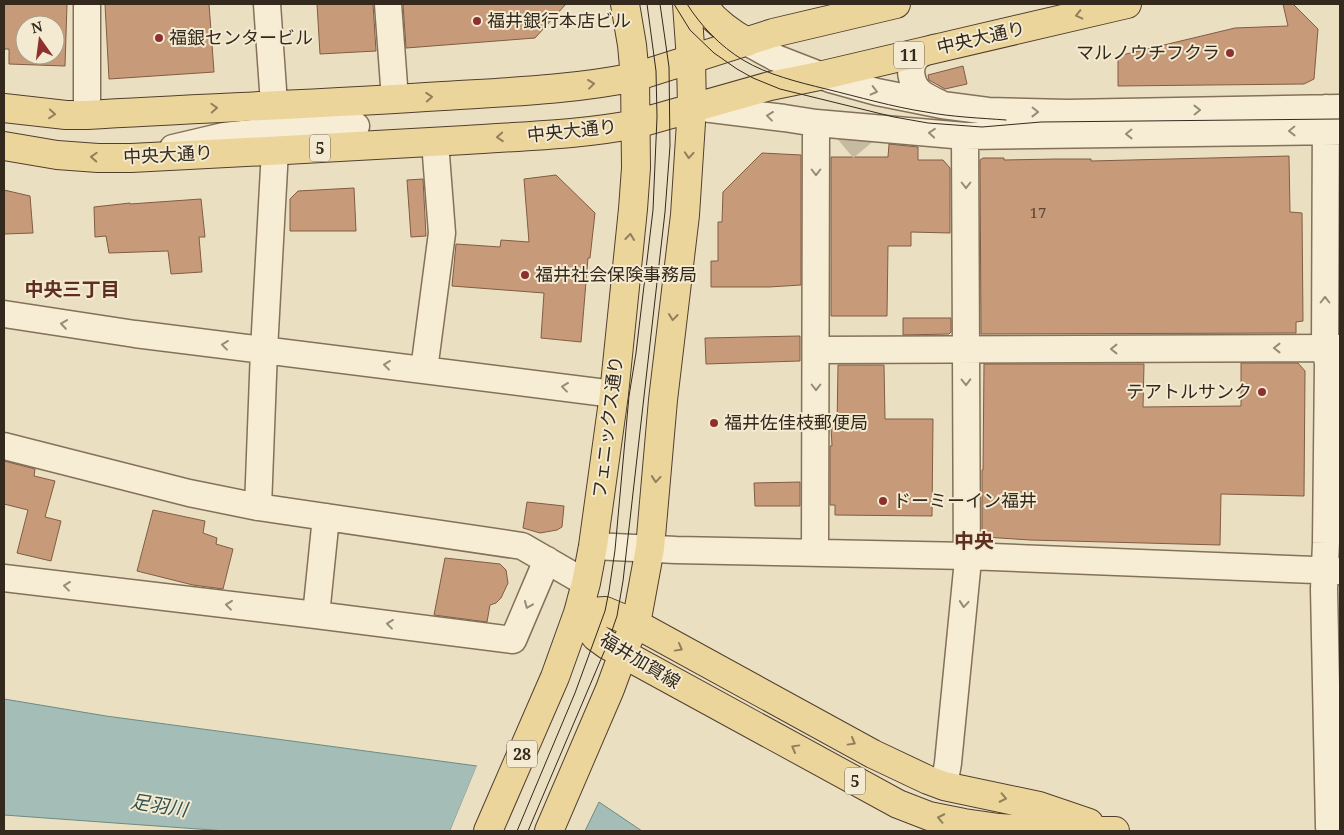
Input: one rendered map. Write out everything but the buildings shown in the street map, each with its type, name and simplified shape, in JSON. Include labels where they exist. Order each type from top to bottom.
[{"type":"main road","name":"フェニックス通り","points":[[488,831],[555,677],[578,613],[593,546],[614,394],[636,168],[635,77],[625,4]]},
{"type":"main road","points":[[550,831],[636,624],[650,548],[663,400],[685,215],[692,107],[688,4]]},
{"type":"main road","points":[[702,4],[717,21],[747,42]]},
{"type":"main road","points":[[4,108],[66,115],[87,115],[395,99],[556,88],[635,77],[854,9],[896,4]]},
{"type":"main road","name":"中央大通り","points":[[4,146],[58,155],[131,158],[435,142],[616,128],[770,86],[1127,4]]},
{"type":"main road","name":"福井加賀線","points":[[578,613],[605,611],[636,624],[873,754],[928,780],[944,786],[1040,806],[1113,831]]},
{"type":"main road","name":"福井加賀線","points":[[578,613],[596,638],[898,804],[929,816],[998,830],[1113,831]]},
{"type":"street","points":[[87,4],[87,115]]},
{"type":"street","points":[[267,4],[274,104]]},
{"type":"street","points":[[388,4],[395,99]]},
{"type":"street","points":[[747,42],[776,58],[819,76],[877,92],[942,105],[988,111],[1333,119]]},
{"type":"street","points":[[935,48],[926,51],[915,59],[912,64],[912,75],[914,84],[920,92],[942,105]]},
{"type":"street","points":[[692,107],[816,123],[965,136],[1333,119]]},
{"type":"street","points":[[1330,831],[1324,589],[1333,571],[1334,436],[1328,363],[1333,348],[1333,119]]},
{"type":"street","points":[[815,552],[816,123]]},
{"type":"street","points":[[131,158],[224,136],[356,126]]},
{"type":"street","points":[[944,786],[949,754],[967,556],[965,136]]},
{"type":"street","points":[[424,370],[442,233],[435,142]]},
{"type":"street","points":[[258,507],[275,150]]},
{"type":"street","points":[[4,314],[135,334],[614,394]]},
{"type":"street","points":[[816,350],[1333,348]]},
{"type":"street","points":[[4,446],[189,493],[258,507],[522,546],[586,583]]},
{"type":"street","points":[[316,615],[326,517]]},
{"type":"street","points":[[593,546],[967,556],[1333,571]]},
{"type":"street","points":[[4,578],[512,640],[547,560]]},
{"type":"water","name":"足羽川","points":[[4,699],[106,716],[477,766],[450,831],[226,831],[4,815]]},
{"type":"water","points":[[599,802],[642,831],[585,831]]},
{"type":"pier","points":[[478,763],[480,767],[453,831],[450,831]]},
{"type":"tunnel","points":[[845,148],[876,122]]},
{"type":"tram line","points":[[517,831],[575,693],[605,611],[609,591],[615,550],[629,396],[653,210],[657,117],[656,71],[647,4]]},
{"type":"tram line","points":[[528,831],[607,645],[617,616],[623,581],[665,212],[670,146],[669,67],[660,4]]},
{"type":"tram line","points":[[674,4],[690,30],[714,53],[753,78],[780,89],[894,117],[928,123],[982,127],[1041,122],[1340,119]]},
{"type":"tram line","points":[[687,4],[698,20],[719,42],[743,60],[773,74],[876,102],[914,110],[936,114],[1006,120]]},
{"type":"place","name":"福井銀行本店ビル","points":[[477,21]]},
{"type":"place","name":"福銀センタービル","points":[[159,38]]},
{"type":"place","name":"マルノウチフクラ","points":[[1230,53]]},
{"type":"place","name":"福井社会保険事務局","points":[[525,275]]},
{"type":"place","name":"テアトルサンク","points":[[1262,392]]},
{"type":"place","name":"福井佐佳枝郵便局","points":[[714,423]]},
{"type":"place","name":"ドーミーイン福井","points":[[883,501]]},
{"type":"district","name":"中央三丁目","points":[[72,289]]},
{"type":"district","name":"中央","points":[[974,541]]}]
